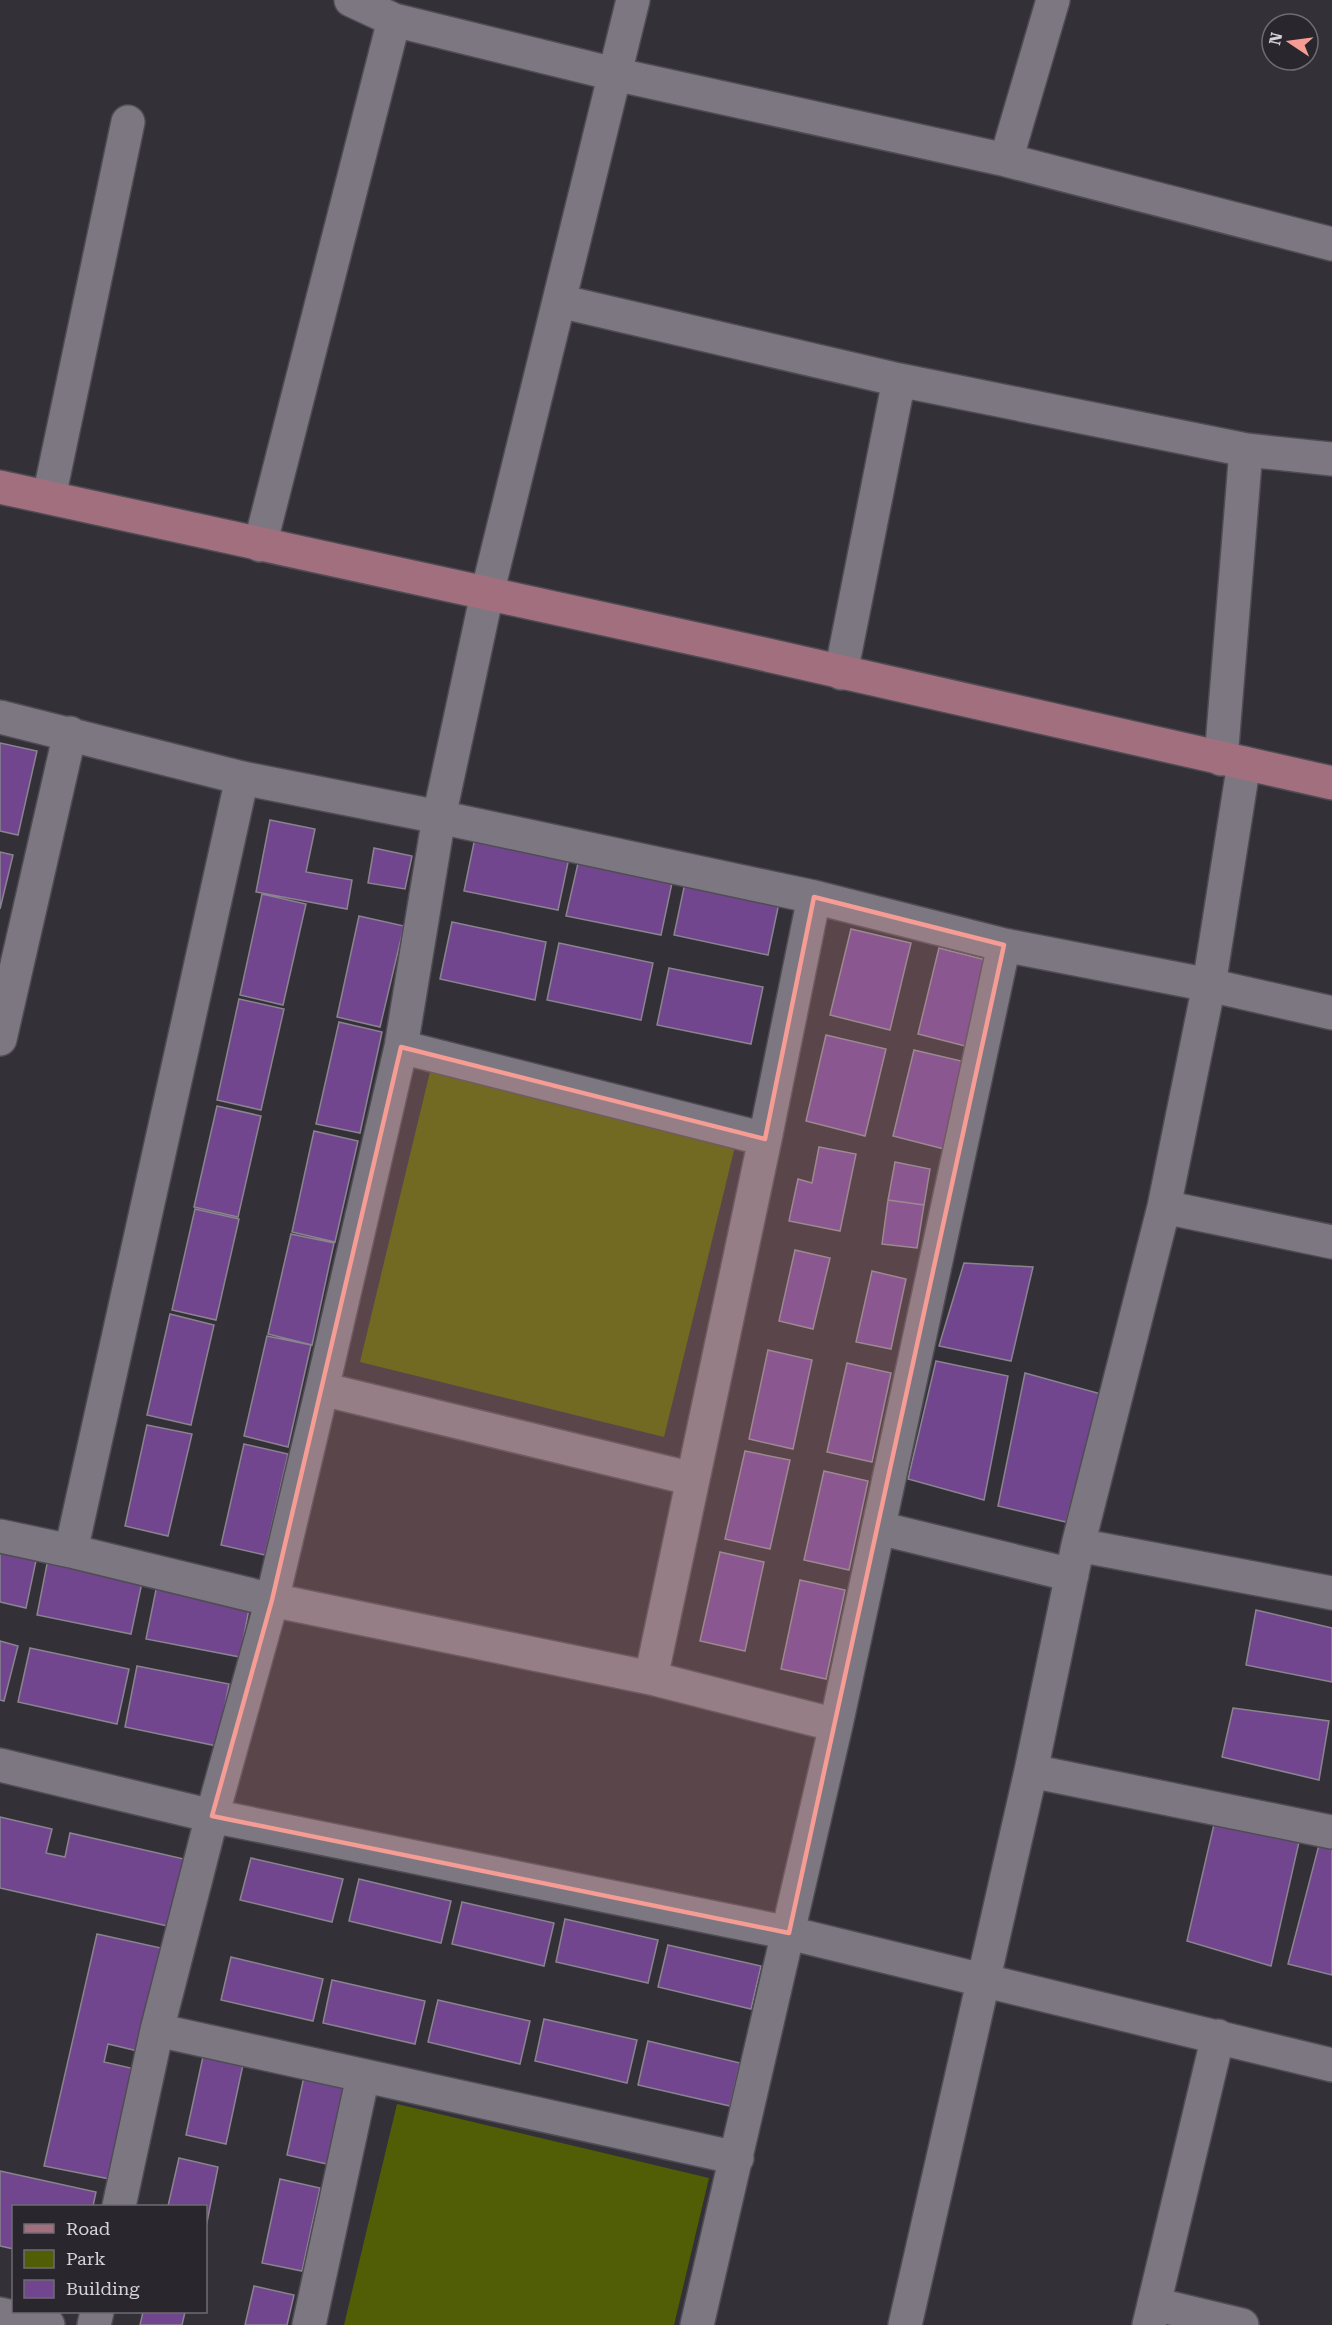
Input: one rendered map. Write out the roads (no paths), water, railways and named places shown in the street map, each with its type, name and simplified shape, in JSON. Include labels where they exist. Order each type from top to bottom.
[{"type":"main road","points":[[0,486],[1332,783]]},
{"type":"street","points":[[351,0],[394,20],[614,74],[1006,160],[1332,244]]},
{"type":"street","points":[[119,2205],[157,2030],[212,1816],[272,1600],[322,1389],[401,1047],[440,817],[487,594],[633,0]]},
{"type":"street","points":[[1006,160],[1053,0]]},
{"type":"street","points":[[261,545],[394,20]]},
{"type":"street","points":[[49,497],[128,122]]},
{"type":"street","points":[[559,301],[898,380],[1246,450],[1332,459]]},
{"type":"street","points":[[841,673],[898,380]]},
{"type":"street","points":[[905,2325],[1031,1771],[1075,1560],[1164,1207],[1209,986],[1233,761],[1246,450]]},
{"type":"street","points":[[0,717],[242,778],[440,817],[813,897],[1004,945],[1332,1013]]},
{"type":"street","points":[[0,1039],[70,733]]},
{"type":"street","points":[[71,1551],[242,778]]},
{"type":"street","points":[[651,1678],[765,1139],[813,897]]},
{"type":"street","points":[[698,2325],[836,1725],[1004,945]]},
{"type":"street","points":[[401,1047],[765,1139]]},
{"type":"street","points":[[1164,1207],[1332,1242]]},
{"type":"street","points":[[322,1389],[693,1479]]},
{"type":"street","points":[[879,1528],[1075,1560],[1332,1593]]},
{"type":"street","points":[[0,1536],[272,1600],[651,1678],[836,1725]]},
{"type":"street","points":[[0,1765],[212,1816],[789,1933],[1332,2065]]},
{"type":"street","points":[[1031,1771],[1332,1832]]},
{"type":"street","points":[[157,2030],[737,2158]]},
{"type":"street","points":[[1218,2036],[1152,2315],[1242,2325]]},
{"type":"street","points":[[309,2325],[363,2076]]},
{"type":"street","points":[[0,2314],[48,2325]]}]
